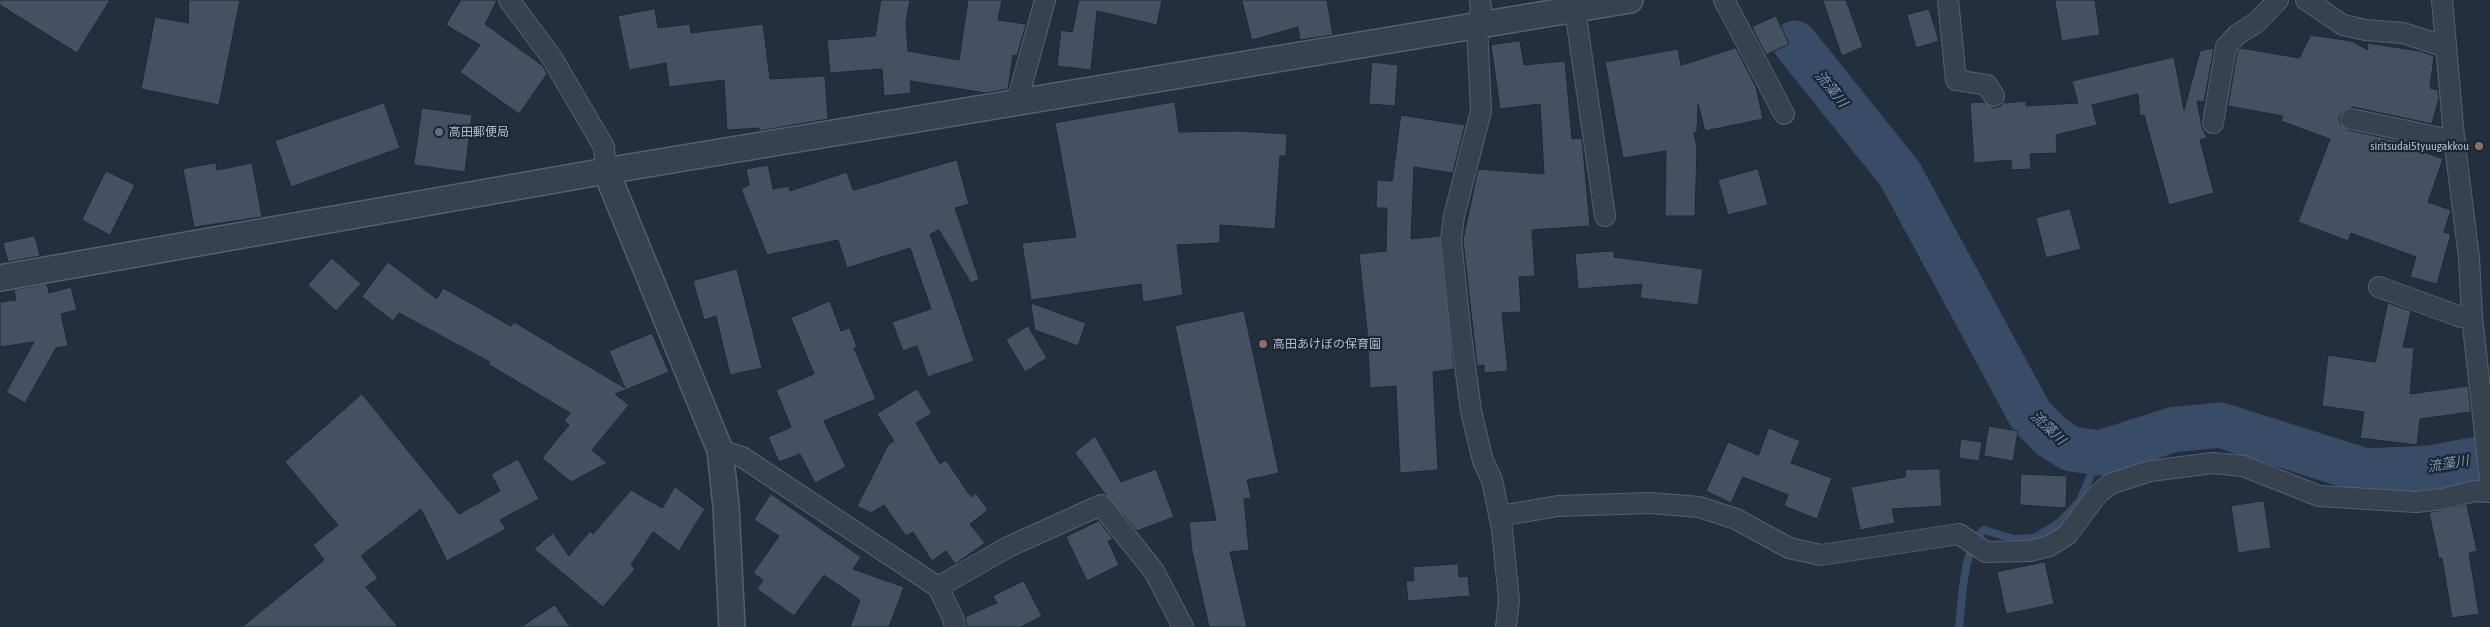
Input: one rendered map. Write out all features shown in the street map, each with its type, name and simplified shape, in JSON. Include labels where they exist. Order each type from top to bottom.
[{"type":"street","points":[[509,0],[552,58],[604,147],[606,171],[720,450],[726,506],[732,627]]},
{"type":"street","points":[[1016,102],[1045,0]]},
{"type":"street","points":[[1480,0],[1481,9],[1477,27],[1481,111],[1454,216],[1451,240],[1460,327],[1472,411],[1483,461],[1492,480],[1500,516],[1509,600],[1506,627]]},
{"type":"street","points":[[1724,0],[1784,114]]},
{"type":"street","points":[[1948,0],[1956,80],[1986,85],[1994,96]]},
{"type":"street","points":[[2213,123],[2226,47],[2237,35],[2256,22],[2278,0]]},
{"type":"street","points":[[2306,0],[2343,25],[2366,30],[2402,33],[2446,47]]},
{"type":"street","points":[[2442,0],[2455,141],[2469,258],[2472,317],[2490,479]]},
{"type":"street","points":[[0,278],[606,171],[1477,27],[1620,1]]},
{"type":"street","points":[[1575,10],[1605,216]]},
{"type":"street","points":[[2350,119],[2455,141]]},
{"type":"street","points":[[2379,287],[2461,317],[2472,317]]},
{"type":"street","points":[[720,450],[742,457],[938,587],[953,618],[955,627]]},
{"type":"street","points":[[1500,516],[1558,506],[1650,503],[1699,507],[1736,519],[1789,548],[1821,555],[1959,534],[1986,552],[2030,551],[2049,546],[2067,535],[2096,496],[2110,484],[2150,471],[2213,464],[2243,466],[2319,496],[2416,502],[2443,499],[2475,491],[2490,492]]},
{"type":"street","points":[[938,587],[1008,547],[1101,505],[1154,571],[1183,627]]},
{"type":"building","points":[[0,0],[110,0],[77,53],[0,5]]},
{"type":"building","points":[[189,0],[240,0],[219,105],[141,89],[155,17],[188,23]]},
{"type":"building","points":[[461,0],[497,0],[485,24],[543,66],[547,74],[519,114],[460,72],[480,45],[446,25]]},
{"type":"building","points":[[881,0],[910,0],[906,23],[908,51],[959,60],[968,0],[1002,0],[998,20],[1026,24],[1017,56],[1013,55],[1008,89],[986,93],[910,81],[911,93],[884,96],[882,69],[830,73],[827,40],[875,36]]},
{"type":"building","points":[[1079,0],[1162,0],[1157,25],[1097,11],[1091,70],[1057,66],[1061,30],[1072,32]]},
{"type":"building","points":[[1242,0],[1327,0],[1333,35],[1300,40],[1298,27],[1252,40]]},
{"type":"building","points":[[1823,0],[1846,0],[1863,47],[1842,56]]},
{"type":"building","points":[[2055,0],[2095,0],[2100,35],[2062,41]]},
{"type":"building","points":[[655,9],[658,28],[690,24],[691,33],[763,24],[770,79],[825,76],[828,119],[759,131],[759,128],[727,130],[724,80],[669,87],[666,63],[629,70],[618,16]]},
{"type":"building","points":[[1929,9],[1939,41],[1916,48],[1907,15]]},
{"type":"building","points":[[1776,16],[1789,44],[1766,55],[1752,27]]},
{"type":"building","points":[[2311,35],[2351,41],[2368,50],[2367,43],[2420,51],[2434,56],[2430,88],[2438,90],[2439,97],[2432,124],[2353,107],[2343,111],[2339,117],[2340,123],[2348,130],[2426,147],[2424,152],[2443,159],[2428,202],[2451,210],[2444,232],[2451,234],[2437,284],[2410,277],[2416,257],[2351,233],[2348,241],[2298,222],[2330,139],[2281,121],[2283,116],[2228,106],[2237,52],[2241,48],[2299,58]]},
{"type":"building","points":[[1520,41],[1524,65],[1565,61],[1572,139],[1582,138],[1590,226],[1532,230],[1535,276],[1519,277],[1521,312],[1502,313],[1508,371],[1484,373],[1484,365],[1477,366],[1463,240],[1478,169],[1544,174],[1540,104],[1500,109],[1491,45]]},
{"type":"building","points":[[1736,48],[1756,87],[1763,119],[1705,131],[1698,104],[1697,132],[1694,133],[1697,148],[1695,216],[1665,216],[1666,151],[1623,158],[1605,62],[1678,49],[1681,65]]},
{"type":"building","points":[[2214,48],[2204,102],[2197,101],[2202,127],[2207,138],[2200,140],[2214,193],[2169,205],[2144,115],[2140,116],[2138,94],[2092,105],[2097,125],[2056,135],[2057,153],[2030,154],[2031,169],[2012,170],[2011,160],[1974,163],[1970,103],[1983,102],[1994,108],[2001,106],[2005,100],[2005,103],[2026,101],[2026,106],[2078,103],[2072,81],[2174,57],[2184,110],[2200,51]]},
{"type":"building","points":[[1372,62],[1398,65],[1395,106],[1369,104]]},
{"type":"building","points":[[1175,102],[1179,132],[1240,131],[1287,134],[1286,156],[1280,156],[1275,229],[1220,225],[1220,243],[1177,245],[1183,295],[1143,302],[1141,284],[1031,300],[1022,243],[1076,237],[1055,123]]},
{"type":"building","points":[[384,103],[400,148],[291,187],[275,141]]},
{"type":"building","points":[[422,108],[472,115],[465,172],[414,165]]},
{"type":"building","points":[[1401,115],[1465,125],[1453,173],[1414,167],[1411,239],[1440,236],[1454,369],[1433,372],[1438,470],[1400,473],[1396,386],[1370,388],[1367,330],[1359,254],[1386,251],[1387,208],[1376,208],[1377,180],[1392,181]]},
{"type":"building","points":[[957,160],[969,204],[955,208],[979,279],[971,283],[939,230],[930,234],[974,361],[928,377],[917,346],[903,351],[892,322],[931,309],[910,248],[847,268],[838,240],[767,255],[741,189],[749,185],[746,169],[768,165],[773,189],[789,186],[790,191],[847,172],[853,190]]},
{"type":"building","points":[[216,163],[217,170],[252,163],[262,217],[194,227],[183,169]]},
{"type":"building","points":[[1758,169],[1768,205],[1728,215],[1718,180]]},
{"type":"building","points":[[106,171],[135,185],[110,235],[82,220]]},
{"type":"building","points":[[2070,209],[2081,249],[2046,258],[2036,218]]},
{"type":"building","points":[[35,236],[40,256],[8,262],[3,243]]},
{"type":"building","points":[[1614,251],[1614,257],[1703,269],[1698,305],[1640,298],[1642,284],[1578,289],[1575,254]]},
{"type":"building","points":[[332,258],[361,284],[336,311],[308,285]]},
{"type":"building","points":[[388,262],[437,299],[443,288],[511,326],[514,322],[625,388],[609,351],[652,333],[669,372],[615,394],[629,405],[592,450],[607,463],[571,482],[542,458],[569,425],[564,421],[570,413],[488,364],[490,362],[399,313],[393,321],[362,297]]},
{"type":"building","points":[[737,269],[762,368],[730,375],[716,316],[704,320],[693,281]]},
{"type":"building","points":[[47,284],[49,293],[71,287],[77,310],[61,314],[68,346],[56,348],[25,403],[6,392],[34,342],[0,347],[0,302],[16,300],[14,290]]},
{"type":"building","points":[[830,301],[841,331],[850,328],[857,347],[854,348],[876,399],[824,421],[846,467],[815,483],[800,454],[779,462],[768,437],[791,427],[776,390],[814,374],[791,318]]},
{"type":"building","points":[[1031,303],[1086,323],[1078,346],[1035,330]]},
{"type":"building","points":[[2388,303],[2411,311],[2403,347],[2414,348],[2410,394],[2468,386],[2471,412],[2420,419],[2417,445],[2360,438],[2364,412],[2322,406],[2328,355],[2375,362]]},
{"type":"building","points":[[1244,311],[1279,473],[1247,480],[1251,498],[1244,499],[1249,550],[1230,552],[1247,627],[1209,627],[1192,551],[1189,522],[1216,520],[1175,326]]},
{"type":"building","points":[[1028,326],[1047,358],[1025,372],[1006,340]]},
{"type":"building","points":[[917,389],[932,413],[916,423],[940,464],[946,460],[971,497],[976,493],[988,510],[970,524],[985,543],[955,564],[946,551],[932,561],[913,532],[906,536],[884,505],[871,513],[857,506],[888,445],[894,441],[877,414]]},
{"type":"building","points":[[362,394],[459,514],[500,491],[491,474],[518,459],[539,499],[500,520],[506,529],[447,561],[421,509],[361,556],[378,578],[366,587],[398,627],[242,627],[324,560],[313,545],[338,525],[285,462]]},
{"type":"building","points":[[1989,426],[2018,431],[2013,461],[1984,456]]},
{"type":"building","points":[[1769,428],[1800,441],[1791,463],[1832,478],[1817,519],[1784,506],[1788,495],[1743,477],[1731,503],[1706,491],[1728,442],[1758,455]]},
{"type":"building","points":[[1095,436],[1121,482],[1156,469],[1174,517],[1137,531],[1105,494],[1075,453]]},
{"type":"building","points":[[1961,439],[1982,442],[1979,461],[1959,458]]},
{"type":"building","points":[[1940,469],[1942,506],[1892,509],[1895,523],[1860,530],[1851,487],[1905,477],[1905,470]]},
{"type":"building","points":[[2021,474],[2067,476],[2066,508],[2020,505]]},
{"type":"building","points":[[675,487],[705,509],[679,551],[653,532],[631,565],[635,569],[603,607],[534,549],[553,533],[569,556],[590,531],[593,534],[631,490],[662,508]]},
{"type":"building","points":[[771,494],[861,557],[853,569],[904,587],[889,627],[850,627],[860,600],[824,575],[794,616],[757,589],[763,580],[753,573],[779,536],[754,520]]},
{"type":"building","points":[[2264,501],[2271,548],[2238,553],[2231,506]]},
{"type":"building","points":[[2467,505],[2477,551],[2469,553],[2479,614],[2452,618],[2442,558],[2439,559],[2429,513]]},
{"type":"building","points":[[1099,521],[1113,539],[1108,541],[1119,565],[1087,581],[1066,537]]},
{"type":"building","points":[[2045,562],[2054,604],[2006,614],[1997,572]]},
{"type":"building","points":[[1458,564],[1459,577],[1468,576],[1470,596],[1408,601],[1406,581],[1414,581],[1413,567]]},
{"type":"building","points":[[1024,581],[1042,616],[1021,627],[967,627],[965,617],[997,603],[993,596]]},
{"type":"building","points":[[555,605],[570,627],[521,627]]},
{"type":"waterway","name":"流藻川","points":[[1795,43],[1900,174],[2031,416],[2052,437],[2071,449],[2100,453],[2172,430],[2220,425],[2365,471],[2430,468],[2490,457]]},
{"type":"waterway","points":[[1959,627],[1965,575],[1972,548],[1977,538],[1984,530],[2014,539],[2035,538],[2059,523],[2080,501],[2100,453]]},
{"type":"place","name":"高田郵便局","points":[[439,132]]},
{"type":"place","name":"siritsudai5tyuugakkou","points":[[2479,146]]},
{"type":"place","name":"高田あけぼの保育園","points":[[1263,344]]}]
